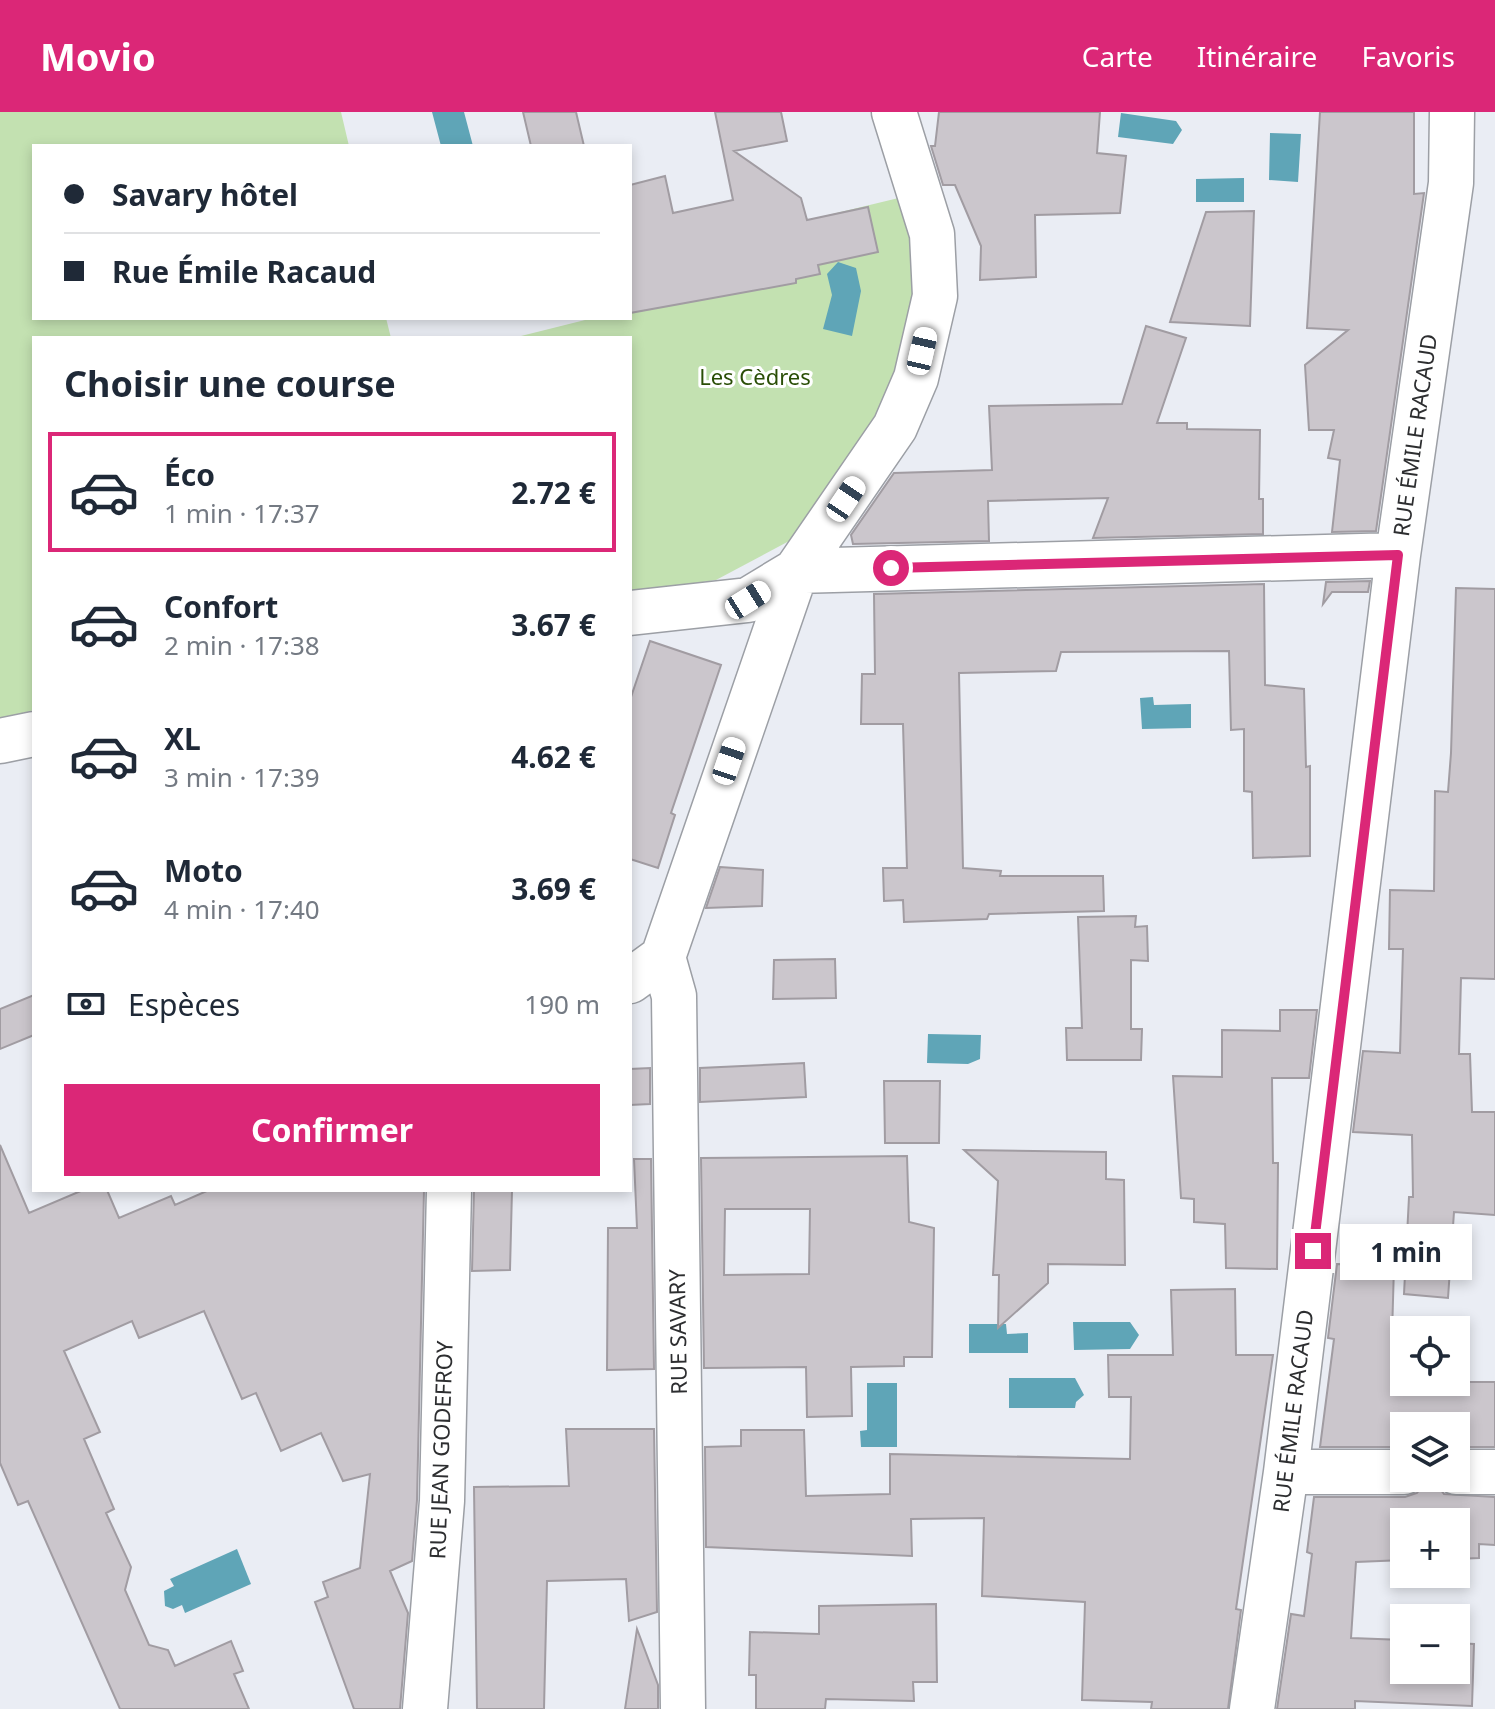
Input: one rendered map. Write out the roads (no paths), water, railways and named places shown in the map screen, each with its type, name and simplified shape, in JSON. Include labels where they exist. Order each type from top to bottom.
[{"type":"street","points":[[647,969],[796,571],[895,427],[916,378],[935,296],[932,234],[894,112]]},
{"type":"street","name":"RUE ÉMILE RACAUD","points":[[1252,1709],[1286,1472],[1398,555],[1451,183],[1452,112]]},
{"type":"street","points":[[632,613],[748,600],[796,571],[1398,555]]},
{"type":"street","points":[[0,741],[32,734]]},
{"type":"street","name":"RUE SAVARY","points":[[647,969],[674,996],[683,1709]]},
{"type":"street","name":"RUE JEAN GODEFROY","points":[[425,1709],[442,1501],[449,1192]]},
{"type":"street","points":[[1286,1472],[1390,1472]]},
{"type":"street","points":[[1470,1472],[1495,1472]]},
{"type":"water","points":[[432,112],[464,112],[472,144],[440,144]]},
{"type":"water","points":[[1121,113],[1176,121],[1182,130],[1173,144],[1118,137]]},
{"type":"water","points":[[1270,133],[1301,134],[1298,182],[1269,180]]},
{"type":"water","points":[[1244,178],[1244,202],[1196,202],[1196,179]]},
{"type":"water","points":[[838,262],[856,268],[861,291],[852,336],[823,329],[832,295],[827,274]]},
{"type":"water","points":[[1153,697],[1154,705],[1191,704],[1191,728],[1142,729],[1140,698]]},
{"type":"water","points":[[928,1034],[981,1035],[980,1059],[968,1064],[927,1063]]},
{"type":"water","points":[[1073,1322],[1130,1322],[1139,1335],[1130,1349],[1074,1350]]},
{"type":"water","points":[[969,1324],[1006,1324],[1007,1334],[1028,1333],[1028,1353],[969,1353]]},
{"type":"water","points":[[1009,1378],[1075,1378],[1084,1395],[1076,1402],[1075,1408],[1009,1408]]},
{"type":"water","points":[[867,1383],[897,1383],[897,1447],[861,1447],[860,1431],[867,1430]]},
{"type":"water","points":[[237,1549],[251,1584],[185,1613],[182,1605],[173,1609],[165,1606],[164,1591],[174,1586],[170,1579]]},
{"type":"park label","name":"Les Cèdres","points":[[755,377]]}]
